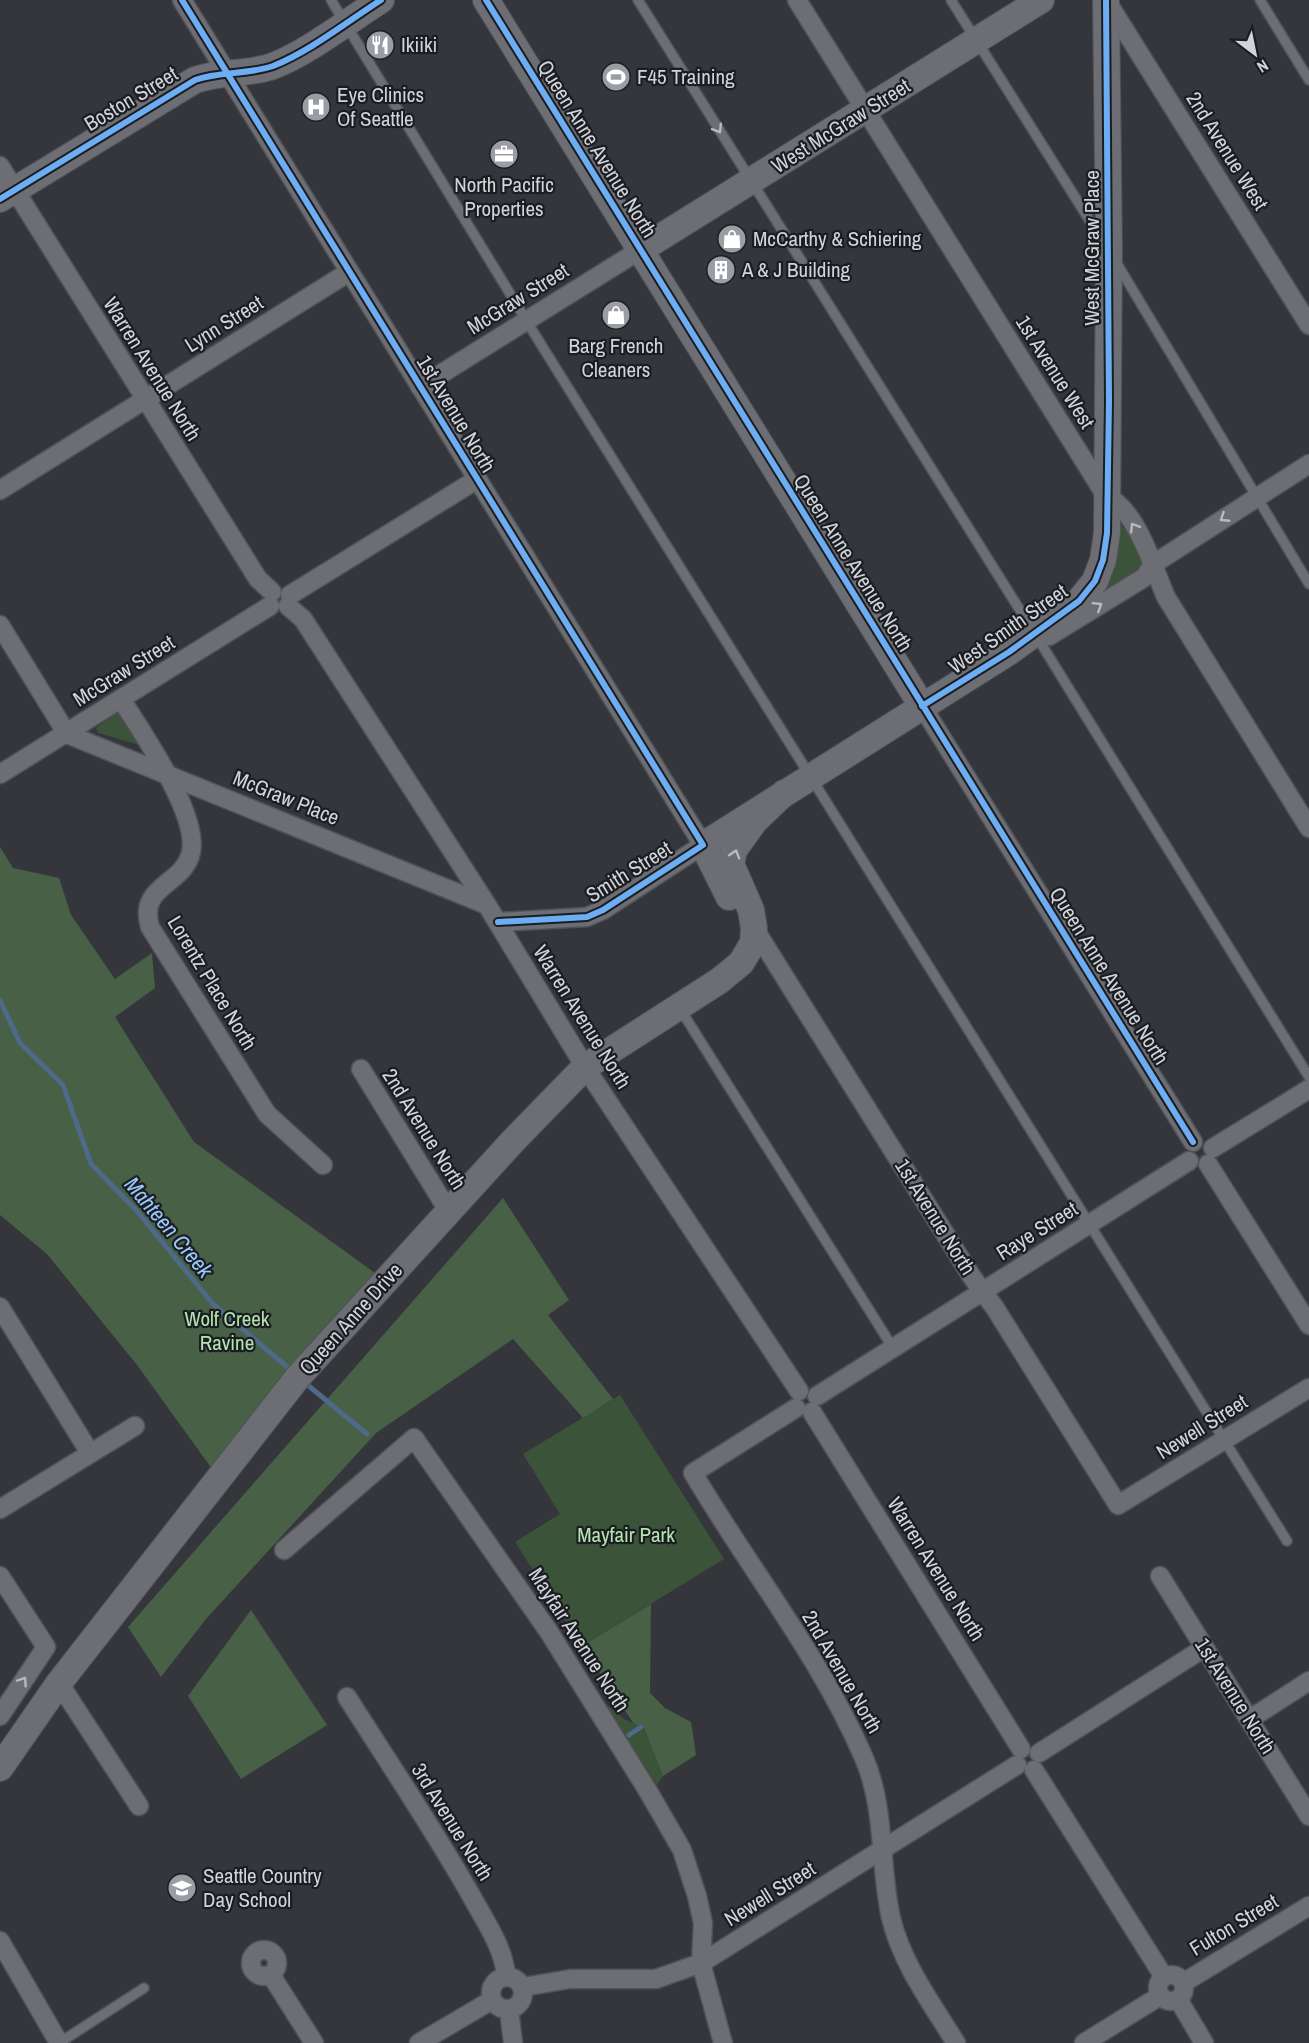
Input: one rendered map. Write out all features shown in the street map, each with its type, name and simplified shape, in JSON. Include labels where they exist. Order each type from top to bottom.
[{"type":"main road","name":"Boston Street","points":[[7,194],[183,86],[207,76],[248,72],[275,65],[381,0]]},
{"type":"main road","name":"Queen Anne Avenue North","points":[[486,0],[922,706]]},
{"type":"main road","name":"West McGraw Street","points":[[640,250],[1041,0]]},
{"type":"main road","name":"West McGraw Place","points":[[1106,0],[1109,251],[1106,496]]},
{"type":"main road","name":"West Smith Street","points":[[922,706],[1037,637],[1079,601],[1095,581],[1103,560],[1107,533],[1106,496]]},
{"type":"main road","name":"Smith Street","points":[[703,845],[922,706]]},
{"type":"main road","name":"Smith Street","points":[[754,928],[751,910],[732,864],[734,850],[758,817],[784,793]]},
{"type":"main road","name":"1st Avenue North","points":[[703,845],[733,905],[737,933],[730,957],[704,991]]},
{"type":"main road","name":"Queen Anne Drive","points":[[0,1768],[59,1683],[298,1377],[585,1067],[730,974],[741,963],[753,943],[754,928]]},
{"type":"street","name":"1st Avenue North","points":[[182,0],[703,845]]},
{"type":"street","name":"1st Avenue West","points":[[797,0],[1106,496],[1117,501],[1151,553],[1152,565],[1166,597],[1309,828]]},
{"type":"street","name":"2nd Avenue West","points":[[1106,0],[1309,325]]},
{"type":"street","name":"Warren Avenue North","points":[[0,166],[7,194],[144,400],[258,579],[303,619],[498,922],[585,1067],[806,1402],[1164,1977],[1158,1986],[1174,1993]]},
{"type":"street","name":"McGraw Street","points":[[420,387],[640,250]]},
{"type":"street","name":"Lynn Street","points":[[0,490],[349,272]]},
{"type":"street","name":"West Smith Street","points":[[1037,637],[1145,577],[1152,565],[1309,464]]},
{"type":"street","name":"McGraw Street","points":[[0,774],[476,480]]},
{"type":"street","points":[[0,626],[67,734]]},
{"type":"street","points":[[121,699],[169,775]]},
{"type":"street","name":"Queen Anne Avenue North","points":[[922,706],[1193,1142]]},
{"type":"street","name":"McGraw Place","points":[[67,734],[487,905]]},
{"type":"street","name":"Lorentz Place North","points":[[169,775],[188,826],[190,857],[151,898],[146,913],[150,927],[267,1114],[323,1165]]},
{"type":"street","name":"Smith Street","points":[[498,922],[587,917],[603,910],[703,845]]},
{"type":"street","name":"1st Avenue North","points":[[754,928],[1118,1505]]},
{"type":"street","name":"2nd Avenue North","points":[[361,1069],[449,1212]]},
{"type":"street","points":[[1309,1089],[1210,1156],[1199,1167],[1189,1161],[1187,1150],[1193,1142],[1203,1140],[1210,1156],[1309,1325]]},
{"type":"street","name":"Raye Street","points":[[693,1473],[983,1293],[1189,1161]]},
{"type":"street","points":[[0,1307],[90,1453]]},
{"type":"street","name":"Newell Street","points":[[1118,1505],[1309,1388]]},
{"type":"street","points":[[0,1509],[135,1426]]},
{"type":"street","name":"Mayfair Avenue North","points":[[284,1550],[414,1438],[549,1632],[648,1791],[682,1851],[697,1896],[702,1923],[701,1963],[723,2043]]},
{"type":"street","name":"2nd Avenue North","points":[[693,1473],[831,1691],[865,1760],[879,1808],[881,1851],[891,1919],[903,1954],[956,2043]]},
{"type":"street","points":[[0,1576],[46,1647],[0,1716]]},
{"type":"street","name":"1st Avenue North","points":[[1160,1576],[1309,1816]]},
{"type":"street","name":"Newell Street","points":[[523,1987],[570,1979],[656,1979],[701,1963],[1204,1648]]},
{"type":"street","points":[[1250,1719],[1309,1681]]},
{"type":"street","points":[[59,1683],[139,1806]]},
{"type":"street","name":"3rd Avenue North","points":[[347,1697],[453,1863],[491,1932],[505,1963],[506,1976]]},
{"type":"street","name":"Fulton Street","points":[[1084,2043],[1174,1993],[1309,1906]]},
{"type":"street","points":[[0,1941],[59,2043]]},
{"type":"street","points":[[271,1975],[314,2043]]},
{"type":"street","points":[[506,1976],[517,1979],[523,1987],[521,2003],[509,2009],[500,2008],[492,2000],[493,1984],[506,1976]]},
{"type":"street","points":[[1174,1993],[1204,2043]]},
{"type":"street","points":[[419,2043],[492,2000]]},
{"type":"street","points":[[509,2009],[513,2043]]},
{"type":"lane","points":[[331,0],[527,321],[1287,1541]]},
{"type":"lane","points":[[638,0],[1037,637],[1309,1077]]},
{"type":"lane","points":[[951,0],[1109,251],[1255,498],[1309,584]]},
{"type":"lane","points":[[1260,0],[1309,80]]},
{"type":"lane","points":[[679,1006],[893,1348]]},
{"type":"lane","points":[[59,2043],[144,1988]]},
{"type":"green space","points":[[1119,522],[1146,558],[1143,570],[1109,591],[1107,587]]},
{"type":"green space","points":[[120,710],[143,746],[98,733],[96,728]]},
{"type":"green space","name":"Wolf Creek Ravine","points":[[0,847],[13,868],[59,878],[71,915],[115,979],[152,953],[155,988],[115,1017],[194,1142],[375,1273],[343,1319],[215,1473],[137,1365],[47,1254],[0,1215]]},
{"type":"green space","points":[[503,1198],[569,1300],[548,1315],[613,1399],[583,1418],[513,1339],[376,1433],[206,1619],[161,1677],[128,1627]]},
{"type":"green space","name":"Mayfair Park","points":[[620,1395],[724,1559],[582,1646],[515,1542],[560,1514],[523,1454]]},
{"type":"green space","points":[[651,1604],[650,1693],[665,1708],[691,1722],[696,1755],[663,1776],[644,1728],[634,1724],[582,1646]]},
{"type":"green space","points":[[251,1610],[327,1725],[241,1779],[188,1696]]},
{"type":"green space","points":[[604,1703],[624,1719],[644,1728],[663,1776],[657,1785]]},
{"type":"waterway","name":"Mahteen Creek","points":[[0,1000],[20,1043],[63,1085],[91,1164],[137,1211],[213,1304],[293,1372]]},
{"type":"waterway","name":"Mahteen Creek","points":[[304,1382],[367,1434]]},
{"type":"waterway","points":[[629,1735],[641,1727]]},
{"type":"cycle path","points":[[182,0],[703,845],[603,910],[587,917],[498,922]]},
{"type":"cycle path","points":[[0,199],[195,80],[214,75],[263,69],[287,60],[314,45],[381,0]]},
{"type":"cycle path","points":[[486,0],[1193,1142]]},
{"type":"cycle path","points":[[922,706],[1009,652],[1079,601],[1095,581],[1103,560],[1107,533],[1109,401],[1106,0]]},
{"type":"place","name":"Ikiiki","points":[[380,45]]},
{"type":"place","name":"F45 Training","points":[[616,77]]},
{"type":"place","name":"Eye Clinics Of Seattle","points":[[316,107]]},
{"type":"place","name":"North Pacific Properties","points":[[504,154]]},
{"type":"place","name":"McCarthy & Schiering","points":[[732,239]]},
{"type":"place","name":"A & J Building","points":[[721,270]]},
{"type":"place","name":"Barg French Cleaners","points":[[616,315]]},
{"type":"place","name":"Seattle Country Day School","points":[[182,1888]]}]
